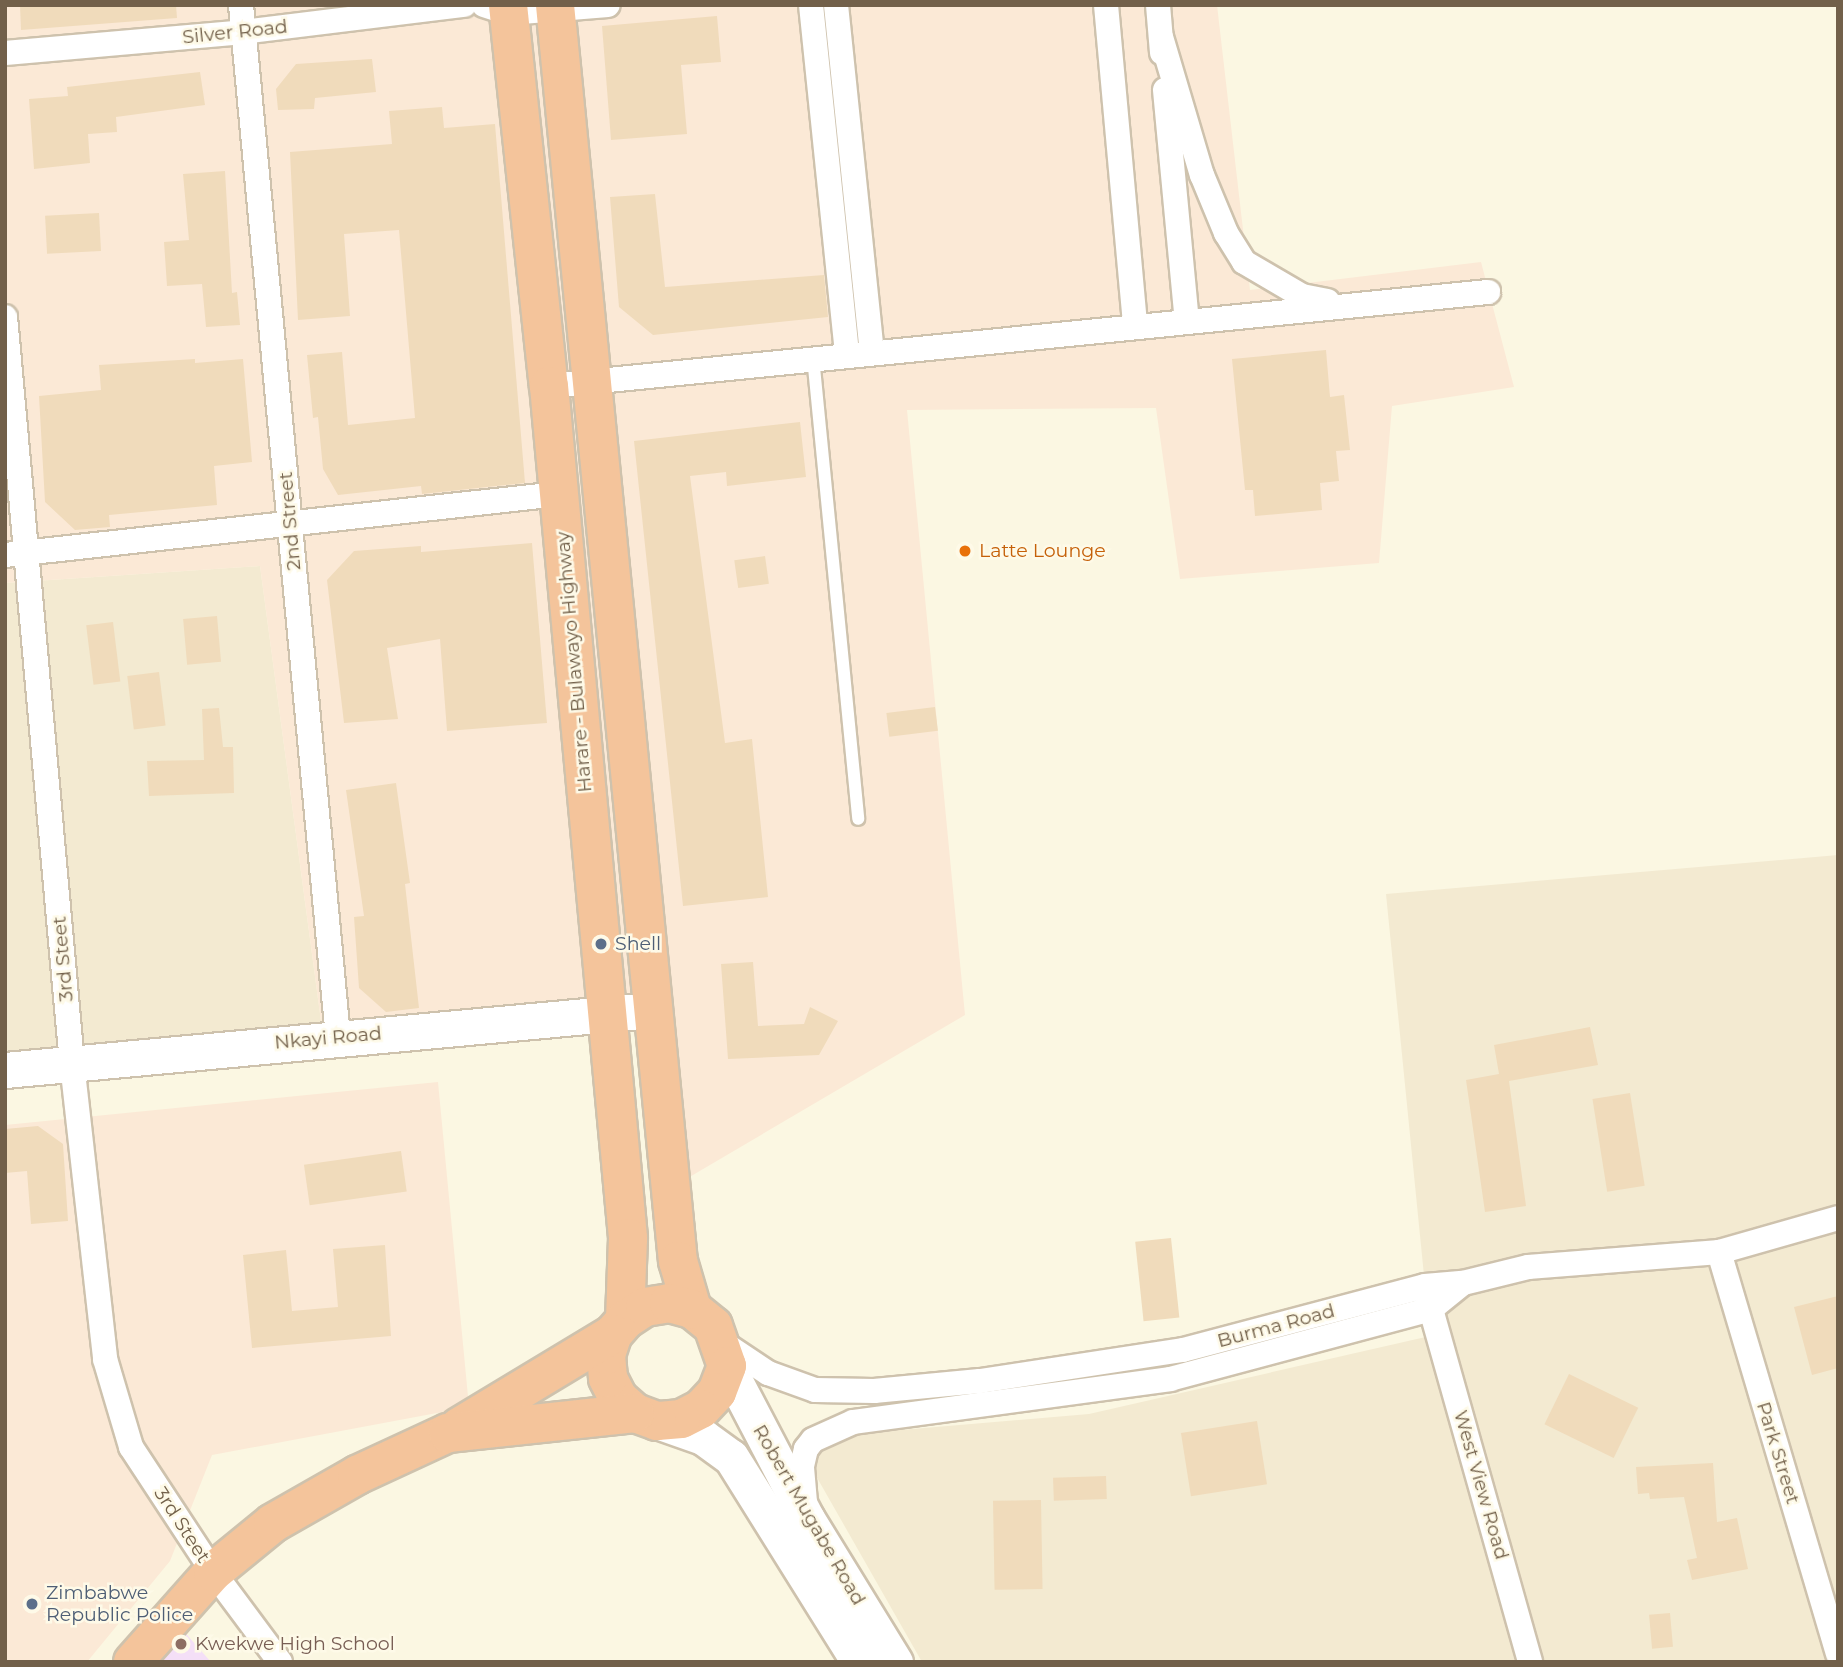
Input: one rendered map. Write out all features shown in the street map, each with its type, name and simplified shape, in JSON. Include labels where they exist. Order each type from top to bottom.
[{"type":"highway","name":"Harare - Bulawayo Highway","points":[[501,8],[525,160],[550,386],[628,1238],[619,1327],[606,1355],[608,1378],[618,1398],[646,1417]]},
{"type":"highway","points":[[555,8],[593,381],[651,1010],[678,1261],[692,1309]]},
{"type":"highway","points":[[525,160],[570,155]]},
{"type":"highway","points":[[587,797],[631,793]]},
{"type":"highway","points":[[600,929],[643,925]]},
{"type":"highway","points":[[133,1662],[213,1572],[272,1523],[358,1475],[448,1433],[619,1327],[645,1307],[669,1303],[692,1309],[713,1326],[724,1353],[717,1392],[701,1409],[681,1419],[646,1417],[448,1433]]},
{"type":"main road","name":"Nkayi Road","points":[[5,1070],[651,1010]]},
{"type":"main road","name":"Robert Mugabe Road","points":[[724,1353],[807,1519],[895,1662]]},
{"type":"main road","name":"Robert Mugabe Road","points":[[646,1417],[703,1437],[731,1457],[859,1662]]},
{"type":"street","name":"2nd Street","points":[[241,5],[338,1037]]},
{"type":"street","name":"Silver Road","points":[[5,53],[243,32],[464,5]]},
{"type":"street","points":[[501,8],[608,5]]},
{"type":"street","points":[[811,5],[847,354]]},
{"type":"street","points":[[836,5],[872,351]]},
{"type":"street","points":[[1106,5],[1135,326]]},
{"type":"street","points":[[1158,5],[1187,321]]},
{"type":"street","points":[[1161,37],[1202,175],[1226,233],[1244,262],[1302,296],[1346,305]]},
{"type":"street","points":[[550,386],[872,351],[1488,292]]},
{"type":"street","name":"3rd Steet","points":[[5,317],[16,554],[105,1359],[131,1447],[213,1572],[280,1662]]},
{"type":"street","points":[[16,554],[291,527],[558,494]]},
{"type":"street","points":[[807,1519],[802,1482],[806,1449],[813,1440],[853,1422],[1133,1386],[1428,1298],[1464,1283],[1528,1267],[1719,1252],[1838,1218]]},
{"type":"street","name":"Park Street","points":[[1719,1252],[1838,1654]]},
{"type":"street","name":"Burma Road","points":[[724,1353],[791,1383],[815,1390],[874,1391],[994,1379],[1182,1350],[1428,1298]]},
{"type":"street","name":"West View Road","points":[[1428,1298],[1530,1662]]},
{"type":"lane","points":[[813,357],[858,819]]},
{"type":"shaded area","points":[[5,5],[1217,5],[1250,290],[1481,262],[1514,387],[1392,406],[1379,563],[1180,579],[1156,408],[907,410],[965,1015],[681,1182],[667,994],[323,1036],[260,566],[5,583]]},
{"type":"shaded area","points":[[260,566],[323,1036],[5,1065],[5,583]]},
{"type":"shaded area","points":[[1838,855],[1838,1662],[922,1662],[795,1439],[1089,1414],[1430,1336],[1386,894]]},
{"type":"shaded area","points":[[438,1082],[469,1407],[212,1455],[170,1561],[87,1662],[5,1662],[5,1125]]},
{"type":"shaded area","name":"Kwekwe High School","points":[[180,1627],[211,1662],[155,1662]]},
{"type":"building","points":[[20,5],[176,5],[177,18],[21,30]]},
{"type":"building","points":[[717,16],[721,62],[681,65],[687,134],[611,140],[602,26]]},
{"type":"building","points":[[372,59],[376,92],[315,98],[314,109],[278,110],[276,89],[296,64]]},
{"type":"building","points":[[200,72],[205,105],[116,117],[117,132],[88,134],[90,163],[34,169],[29,99],[68,96],[67,87]]},
{"type":"building","points":[[442,107],[444,128],[495,124],[525,483],[422,494],[421,486],[338,495],[323,469],[318,417],[313,418],[307,355],[342,352],[348,425],[415,418],[399,230],[344,234],[350,316],[298,320],[290,152],[392,144],[389,111]]},
{"type":"building","points":[[225,171],[232,293],[237,292],[240,325],[206,327],[202,284],[167,286],[164,242],[189,240],[183,174]]},
{"type":"building","points":[[655,194],[665,287],[824,275],[828,317],[653,335],[619,307],[610,197]]},
{"type":"building","points":[[99,213],[101,251],[47,254],[45,216]]},
{"type":"building","points":[[1326,350],[1330,397],[1344,395],[1350,450],[1336,451],[1339,481],[1320,483],[1322,510],[1255,516],[1253,490],[1245,490],[1232,359]]},
{"type":"building","points":[[195,359],[195,363],[243,359],[252,462],[214,466],[217,505],[109,515],[110,527],[75,530],[45,502],[39,396],[101,390],[99,365]]},
{"type":"building","points":[[800,422],[806,477],[727,486],[726,472],[690,476],[725,743],[752,739],[768,897],[683,906],[634,441]]},
{"type":"building","points":[[532,543],[547,723],[447,731],[440,639],[387,648],[398,719],[344,723],[327,580],[354,551],[421,546],[421,552]]},
{"type":"building","points":[[765,556],[769,584],[738,588],[734,560]]},
{"type":"building","points":[[217,616],[221,662],[187,665],[183,619]]},
{"type":"building","points":[[113,622],[120,682],[94,685],[86,625]]},
{"type":"building","points":[[159,672],[166,726],[134,729],[127,676]]},
{"type":"building","points":[[935,707],[938,731],[889,737],[886,713]]},
{"type":"building","points":[[219,708],[223,747],[233,747],[234,793],[149,796],[147,761],[204,760],[202,709]]},
{"type":"building","points":[[396,783],[410,883],[405,884],[419,1008],[386,1012],[359,988],[354,917],[364,916],[346,790]]},
{"type":"building","points":[[753,962],[758,1026],[804,1024],[810,1007],[838,1021],[819,1055],[728,1059],[721,964]]},
{"type":"building","points":[[1590,1027],[1598,1065],[1509,1081],[1526,1206],[1485,1212],[1466,1080],[1499,1074],[1494,1045]]},
{"type":"building","points":[[1630,1093],[1645,1186],[1607,1192],[1592,1099]]},
{"type":"building","points":[[38,1126],[63,1144],[68,1221],[31,1224],[27,1171],[5,1173],[5,1129]]},
{"type":"building","points":[[401,1151],[407,1192],[310,1205],[304,1165]]},
{"type":"building","points":[[1171,1238],[1179,1318],[1144,1321],[1135,1242]]},
{"type":"building","points":[[385,1245],[391,1336],[252,1348],[243,1255],[286,1250],[292,1311],[338,1307],[333,1249]]},
{"type":"building","points":[[1838,1296],[1838,1368],[1812,1375],[1794,1307]]},
{"type":"building","points":[[1569,1374],[1638,1408],[1614,1458],[1544,1424]]},
{"type":"building","points":[[1257,1421],[1267,1484],[1191,1496],[1181,1433]]},
{"type":"building","points":[[1713,1463],[1717,1522],[1737,1518],[1748,1569],[1692,1580],[1687,1560],[1697,1558],[1684,1497],[1650,1499],[1649,1493],[1638,1494],[1636,1467]]},
{"type":"building","points":[[1106,1476],[1107,1499],[1054,1501],[1053,1478]]},
{"type":"building","points":[[1041,1500],[1043,1589],[995,1590],[993,1501]]},
{"type":"building","points":[[1670,1613],[1673,1647],[1652,1649],[1649,1615]]},
{"type":"place","name":"Latte Lounge","points":[[965,551]]},
{"type":"place","name":"Shell","points":[[601,944]]},
{"type":"place","name":"Zimbabwe Republic Police","points":[[32,1604]]},
{"type":"place","name":"Kwekwe High School","points":[[181,1644]]}]
